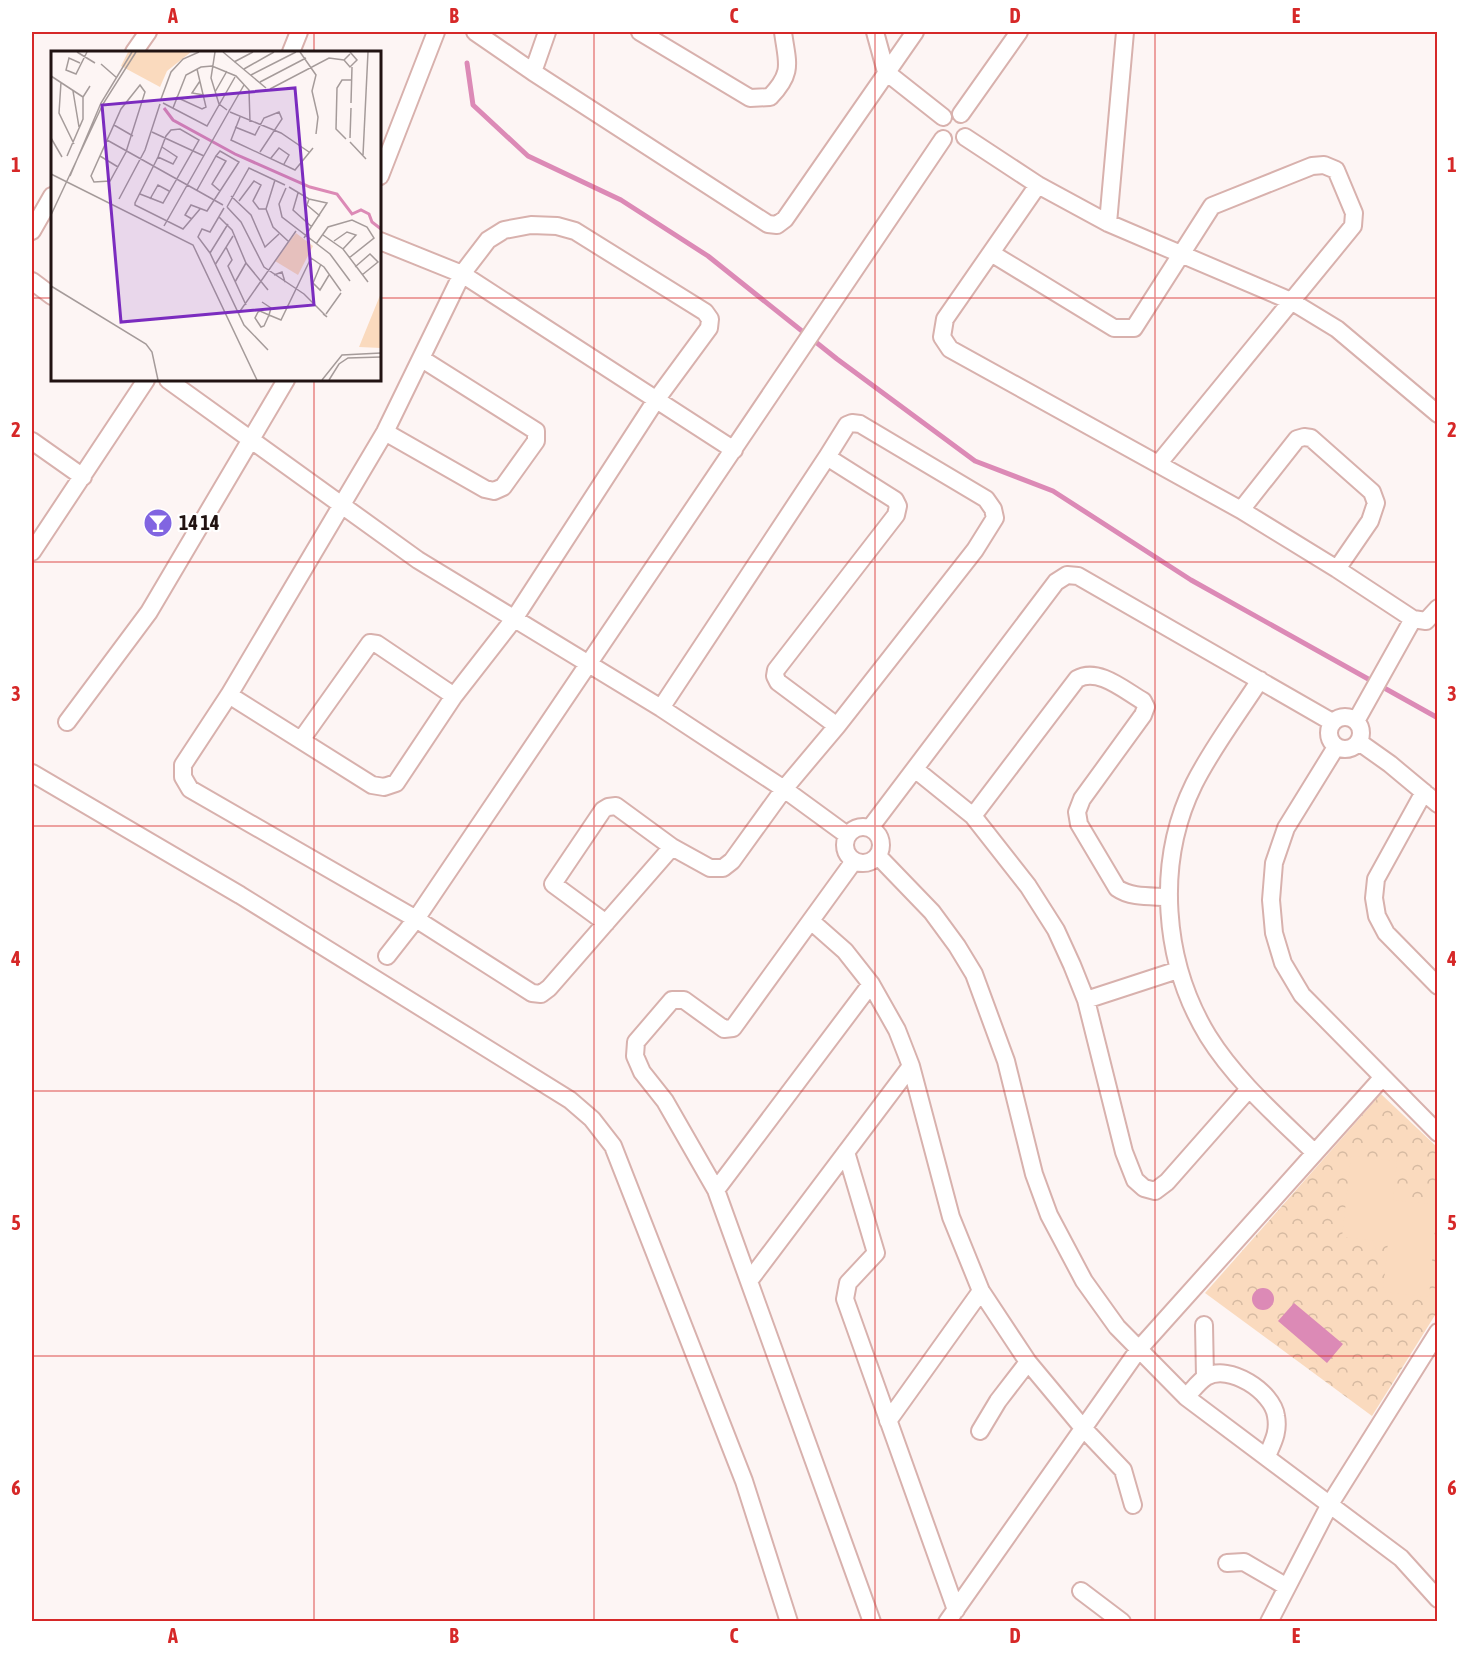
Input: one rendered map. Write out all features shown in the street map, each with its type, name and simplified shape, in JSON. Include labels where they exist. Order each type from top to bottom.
[{"type":"street","points":[[135,51],[148,32]]},
{"type":"street","points":[[291,51],[299,32]]},
{"type":"street","points":[[381,173],[436,32]]},
{"type":"street","points":[[475,32],[768,224],[777,225],[785,219],[915,32]]},
{"type":"street","points":[[533,72],[547,32]]},
{"type":"street","points":[[640,32],[750,98],[770,97],[783,84],[788,69],[783,32]]},
{"type":"street","points":[[875,32],[886,72],[943,117]]},
{"type":"street","points":[[961,114],[1019,32]]},
{"type":"street","points":[[1108,223],[1125,32]]},
{"type":"street","points":[[951,112],[961,114],[968,127],[965,137],[955,143],[943,139],[939,134],[938,126],[943,117],[951,112]]},
{"type":"street","points":[[965,137],[1038,185],[1108,223],[1291,300],[1337,329],[1437,414]]},
{"type":"street","points":[[387,956],[416,919],[943,139]]},
{"type":"street","points":[[991,253],[1114,328],[1134,328],[1212,206],[1312,166],[1324,165],[1336,170],[1354,213],[1353,226],[1159,464]]},
{"type":"street","points":[[1038,185],[945,319],[942,337],[950,349],[1241,510],[1337,568],[1413,619],[1426,621],[1437,609]]},
{"type":"street","points":[[32,231],[51,198]]},
{"type":"street","points":[[229,695],[372,785],[384,787],[396,783],[454,696],[514,619],[656,400],[709,328],[710,319],[705,312],[575,231],[557,226],[531,225],[504,230],[488,240],[462,274],[385,432],[229,695],[183,765],[183,777],[190,789],[416,919],[532,993],[541,994],[549,988],[672,847]]},
{"type":"street","points":[[381,241],[462,274],[734,450]]},
{"type":"street","points":[[32,281],[51,295]]},
{"type":"street","points":[[385,432],[485,489],[494,491],[503,487],[536,441],[536,431],[422,359]]},
{"type":"street","points":[[32,552],[145,381]]},
{"type":"street","points":[[169,381],[418,560],[661,708],[784,789],[847,835]]},
{"type":"street","points":[[67,722],[149,612],[285,381]]},
{"type":"street","points":[[606,923],[554,884],[603,810],[616,806],[672,847],[710,868],[723,868],[732,861],[784,789],[837,726],[975,550],[995,518],[993,509],[986,499],[860,424],[847,425],[661,708]]},
{"type":"street","points":[[1241,510],[1297,440],[1304,437],[1311,438],[1372,492],[1376,503],[1370,521],[1337,568]]},
{"type":"street","points":[[32,441],[83,477]]},
{"type":"street","points":[[827,457],[895,500],[898,507],[896,515],[776,670],[775,676],[778,682],[837,726]]},
{"type":"street","points":[[870,828],[1056,582],[1067,575],[1078,576],[1332,722]]},
{"type":"street","points":[[1356,721],[1413,619]]},
{"type":"street","points":[[301,740],[370,644],[377,644],[454,696]]},
{"type":"street","points":[[973,816],[1077,679],[1085,675],[1098,675],[1143,700],[1146,707],[1143,715],[1082,799],[1077,812],[1079,824],[1117,888],[1124,893],[1167,897]]},
{"type":"street","points":[[1260,680],[1194,785],[1175,837],[1167,897],[1178,970],[1209,1036],[1249,1089],[1316,1153]]},
{"type":"street","points":[[1341,717],[1356,721],[1361,728],[1359,742],[1351,748],[1336,747],[1329,738],[1329,727],[1332,722],[1341,717]]},
{"type":"street","points":[[1359,742],[1390,764],[1437,804]]},
{"type":"street","points":[[1336,747],[1286,828],[1274,863],[1271,900],[1274,933],[1283,963],[1302,995],[1437,1133]]},
{"type":"street","points":[[916,770],[973,816],[1028,886],[1056,930],[1086,1000],[1124,1152],[1135,1180],[1144,1188],[1155,1191],[1167,1182],[1249,1089]]},
{"type":"street","points":[[32,772],[250,902],[570,1100],[592,1119],[613,1146],[744,1481],[789,1622]]},
{"type":"street","points":[[1424,792],[1376,879],[1374,898],[1377,916],[1386,933],[1437,986]]},
{"type":"street","points":[[857,828],[870,828],[878,835],[881,845],[878,856],[866,863],[854,861],[846,854],[844,844],[847,835],[857,828]]},
{"type":"street","points":[[878,856],[932,912],[974,974],[1006,1061],[1034,1174],[1049,1215],[1084,1281],[1117,1327],[1186,1397],[1401,1558],[1437,1599]]},
{"type":"street","points":[[854,861],[733,1028],[724,1029],[684,1000],[672,1000],[636,1042],[635,1056],[642,1072],[665,1101],[716,1190],[872,1622]]},
{"type":"street","points":[[811,921],[845,951],[871,984],[897,1030],[911,1066],[951,1217],[981,1291],[1028,1362],[1083,1428],[1123,1470],[1133,1505]]},
{"type":"street","points":[[1086,1000],[1178,970]]},
{"type":"street","points":[[716,1190],[871,984]]},
{"type":"street","points":[[749,1281],[911,1066]]},
{"type":"street","points":[[951,1616],[1139,1349],[1383,1078]]},
{"type":"street","points":[[846,1152],[876,1253],[848,1283],[844,1299],[888,1421],[951,1616]]},
{"type":"street","points":[[888,1421],[981,1291]]},
{"type":"street","points":[[1204,1325],[1205,1377]]},
{"type":"street","points":[[1269,1622],[1330,1504],[1437,1332]]},
{"type":"street","points":[[980,1431],[998,1401],[1028,1362]]},
{"type":"street","points":[[1186,1397],[1205,1377],[1216,1373],[1232,1375],[1248,1381],[1271,1401],[1276,1414],[1277,1434],[1267,1456]]},
{"type":"street","points":[[1227,1563],[1244,1562],[1287,1587]]},
{"type":"street","points":[[1081,1591],[1122,1622]]},
{"type":"green space","points":[[1381,1094],[1437,1147],[1437,1312],[1372,1416],[1205,1293]]},
{"type":"green space","points":[[1351,1156],[1397,1161],[1393,1200],[1437,1205],[1429,1297],[1383,1292],[1388,1242],[1342,1237]]},
{"type":"shaded area","points":[[1263,1288],[1271,1291],[1274,1299],[1271,1307],[1263,1310],[1255,1307],[1252,1299],[1255,1291]]},
{"type":"shaded area","points":[[1294,1303],[1343,1344],[1327,1363],[1278,1321]]},
{"type":"waterway","points":[[467,63],[473,105],[528,156],[621,200],[708,256],[837,359],[975,461],[1053,491],[1191,580],[1438,718]]},
{"type":"place","name":"14 14","points":[[158,523]]}]
